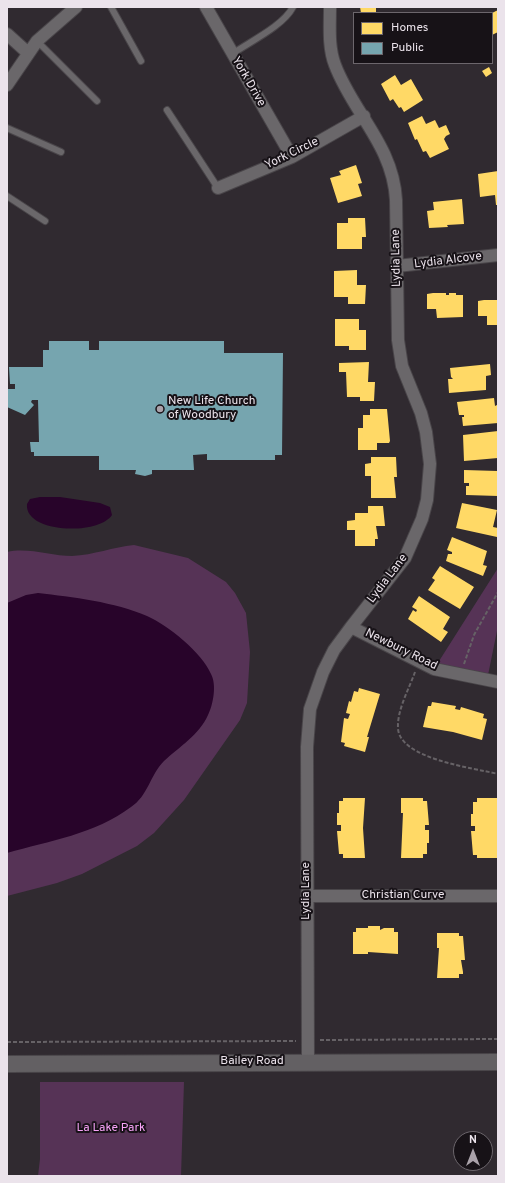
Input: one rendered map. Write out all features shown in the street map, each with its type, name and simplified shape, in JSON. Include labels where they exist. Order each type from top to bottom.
[{"type":"main road","name":"Bailey Road","points":[[7,1064],[498,1062]]},
{"type":"street","points":[[7,84],[28,52],[76,7]]},
{"type":"street","name":"York Drive","points":[[206,7],[292,157]]},
{"type":"street","name":"Lydia Lane","points":[[308,1062],[307,747],[310,709],[322,672],[334,650],[395,572],[408,552],[422,519],[428,492],[430,464],[426,432],[421,413],[405,374],[400,354],[398,332],[396,200],[394,180],[384,152],[334,62],[331,45],[330,7]]},
{"type":"street","points":[[7,34],[28,52]]},
{"type":"street","name":"York Circle","points":[[218,188],[292,157],[364,116]]},
{"type":"street","name":"Lydia Alcove","points":[[397,266],[498,255]]},
{"type":"street","name":"Newbury Road","points":[[351,627],[434,669],[498,682]]},
{"type":"street","name":"Christian Curve","points":[[307,896],[498,896]]},
{"type":"lane","points":[[111,7],[141,61]]},
{"type":"lane","points":[[232,54],[281,21],[289,14],[293,7]]},
{"type":"lane","points":[[38,41],[97,101]]},
{"type":"lane","points":[[167,110],[218,188]]},
{"type":"lane","points":[[7,128],[61,152]]},
{"type":"lane","points":[[7,196],[44,221]]},
{"type":"path","points":[[462,675],[465,659],[474,635],[498,592]]},
{"type":"path","points":[[418,662],[399,717],[398,731],[402,739],[412,749],[422,754],[446,762],[498,774]]},
{"type":"path","points":[[7,1042],[498,1039]]},
{"type":"green space","points":[[134,545],[188,558],[226,582],[235,593],[246,613],[250,652],[247,703],[240,720],[184,800],[154,833],[137,846],[82,874],[57,883],[7,896],[7,552],[31,551],[72,556]]},
{"type":"green space","points":[[498,568],[498,626],[487,680],[434,669]]},
{"type":"green space","name":"La Lake Park","points":[[40,1082],[184,1082],[181,1176],[38,1176],[40,1159]]},
{"type":"shaded area","points":[[40,497],[60,497],[100,503],[110,507],[112,515],[104,522],[92,526],[63,528],[49,526],[37,521],[29,514],[27,504],[30,499]]},
{"type":"shaded area","points":[[38,593],[79,598],[121,607],[135,611],[155,620],[184,640],[200,657],[207,666],[213,679],[214,695],[210,711],[199,729],[164,761],[141,797],[131,807],[102,824],[71,836],[7,853],[7,603],[26,595]]},
{"type":"building: Homes","points":[[360,7],[376,7],[376,12],[361,12]]},
{"type":"building: Homes","points":[[498,10],[498,32],[493,34],[493,12]]},
{"type":"building: Homes","points":[[489,67],[492,73],[486,77],[482,71]]},
{"type":"building: Homes","points":[[395,75],[401,85],[411,79],[423,100],[404,112],[401,107],[399,108],[393,99],[390,101],[381,84]]},
{"type":"building: Homes","points":[[422,116],[426,124],[435,120],[439,128],[446,125],[450,134],[444,139],[449,149],[430,158],[426,151],[423,152],[417,139],[415,140],[408,123]]},
{"type":"building: Homes","points":[[356,165],[362,183],[358,184],[362,196],[338,203],[330,178],[341,175],[339,171]]},
{"type":"building: Homes","points":[[498,171],[498,205],[496,205],[495,195],[480,197],[478,174]]},
{"type":"building: Homes","points":[[462,199],[464,224],[429,228],[427,211],[434,210],[433,202]]},
{"type":"building: Homes","points":[[348,218],[365,218],[366,237],[362,237],[362,249],[337,249],[337,223],[348,223]]},
{"type":"building: Homes","points":[[357,270],[357,285],[366,285],[365,304],[348,304],[348,297],[334,297],[334,271]]},
{"type":"building: Homes","points":[[446,293],[446,295],[449,295],[449,293],[456,293],[456,295],[463,295],[463,317],[437,318],[436,309],[427,309],[427,294]]},
{"type":"building: Homes","points":[[498,300],[498,325],[487,325],[487,316],[478,316],[478,301]]},
{"type":"building: Homes","points":[[335,319],[359,319],[359,330],[366,330],[366,350],[349,350],[349,346],[335,346]]},
{"type":"building: Homes","points":[[369,362],[368,382],[375,382],[374,401],[360,401],[360,397],[347,397],[346,372],[339,372],[339,363]]},
{"type":"building: Homes","points":[[490,364],[491,375],[486,376],[486,390],[449,393],[448,379],[453,379],[451,377],[450,368]]},
{"type":"building: Homes","points":[[494,398],[495,406],[497,405],[498,423],[463,426],[462,417],[464,417],[464,415],[459,415],[457,402]]},
{"type":"building: Homes","points":[[370,409],[387,409],[390,441],[389,443],[377,443],[377,450],[358,450],[358,428],[363,428],[363,415],[370,415]]},
{"type":"building: Homes","points":[[498,431],[498,458],[464,461],[463,435]]},
{"type":"building: Homes","points":[[371,457],[396,457],[397,477],[394,477],[396,498],[371,498],[371,476],[365,476],[365,464],[371,463]]},
{"type":"building: Homes","points":[[464,470],[498,471],[498,496],[466,495],[466,486],[469,486],[469,483],[464,483]]},
{"type":"building: Homes","points":[[462,503],[497,510],[493,527],[498,528],[497,537],[456,528]]},
{"type":"building: Homes","points":[[368,506],[383,506],[385,526],[376,526],[378,539],[375,539],[375,546],[355,546],[355,530],[347,530],[347,521],[355,520],[355,513],[368,513]]},
{"type":"building: Homes","points":[[452,537],[487,551],[483,565],[487,566],[483,576],[446,561],[448,554],[452,554],[452,552],[447,550]]},
{"type":"building: Homes","points":[[440,566],[474,587],[460,609],[428,590],[435,580],[432,578]]},
{"type":"building: Homes","points":[[419,596],[450,617],[443,629],[448,632],[441,642],[408,619],[413,610],[416,612],[417,610],[412,607]]},
{"type":"building: Homes","points":[[359,688],[380,694],[367,737],[369,737],[365,752],[344,746],[345,743],[341,742],[344,718],[348,719],[350,714],[346,713],[349,701],[351,702],[354,691],[358,692]]},
{"type":"building: Homes","points":[[432,702],[456,706],[455,709],[460,710],[461,707],[484,714],[483,718],[487,719],[482,740],[453,732],[423,727],[428,706],[431,706]]},
{"type":"building: Homes","points":[[343,798],[365,798],[363,828],[365,858],[343,858],[343,854],[339,854],[337,831],[341,831],[341,825],[337,825],[337,813],[339,813],[339,801],[343,801]]},
{"type":"building: Homes","points":[[401,798],[423,798],[423,801],[427,801],[429,825],[425,825],[425,830],[429,830],[429,843],[427,843],[427,854],[423,854],[423,858],[401,858],[403,813],[401,813]]},
{"type":"building: Homes","points":[[477,798],[498,798],[498,858],[477,858],[477,855],[473,855],[471,831],[475,831],[475,826],[471,826],[471,814],[473,814],[473,802],[477,802]]},
{"type":"building: Homes","points":[[368,926],[380,926],[380,930],[384,928],[394,928],[394,932],[398,932],[398,954],[368,952],[368,954],[353,954],[353,932],[356,932],[356,928],[368,928]]},
{"type":"building: Homes","points":[[437,933],[459,933],[459,936],[463,936],[465,960],[461,960],[463,974],[459,974],[459,978],[437,978],[439,948],[437,948]]},
{"type":"building: Public","name":"New Life Church of Woodbury","points":[[49,341],[89,341],[89,350],[99,350],[99,341],[224,341],[224,353],[283,353],[282,455],[275,455],[275,460],[207,460],[207,454],[193,455],[194,470],[152,470],[152,474],[145,476],[135,474],[136,470],[99,470],[99,456],[34,456],[34,452],[31,452],[30,442],[39,442],[38,400],[32,400],[31,402],[34,405],[25,415],[7,407],[7,389],[15,389],[15,384],[10,384],[9,367],[43,367],[43,350],[49,350]]},
{"type":"place","name":"New Life Church of Woodbury","points":[[160,409]]}]
